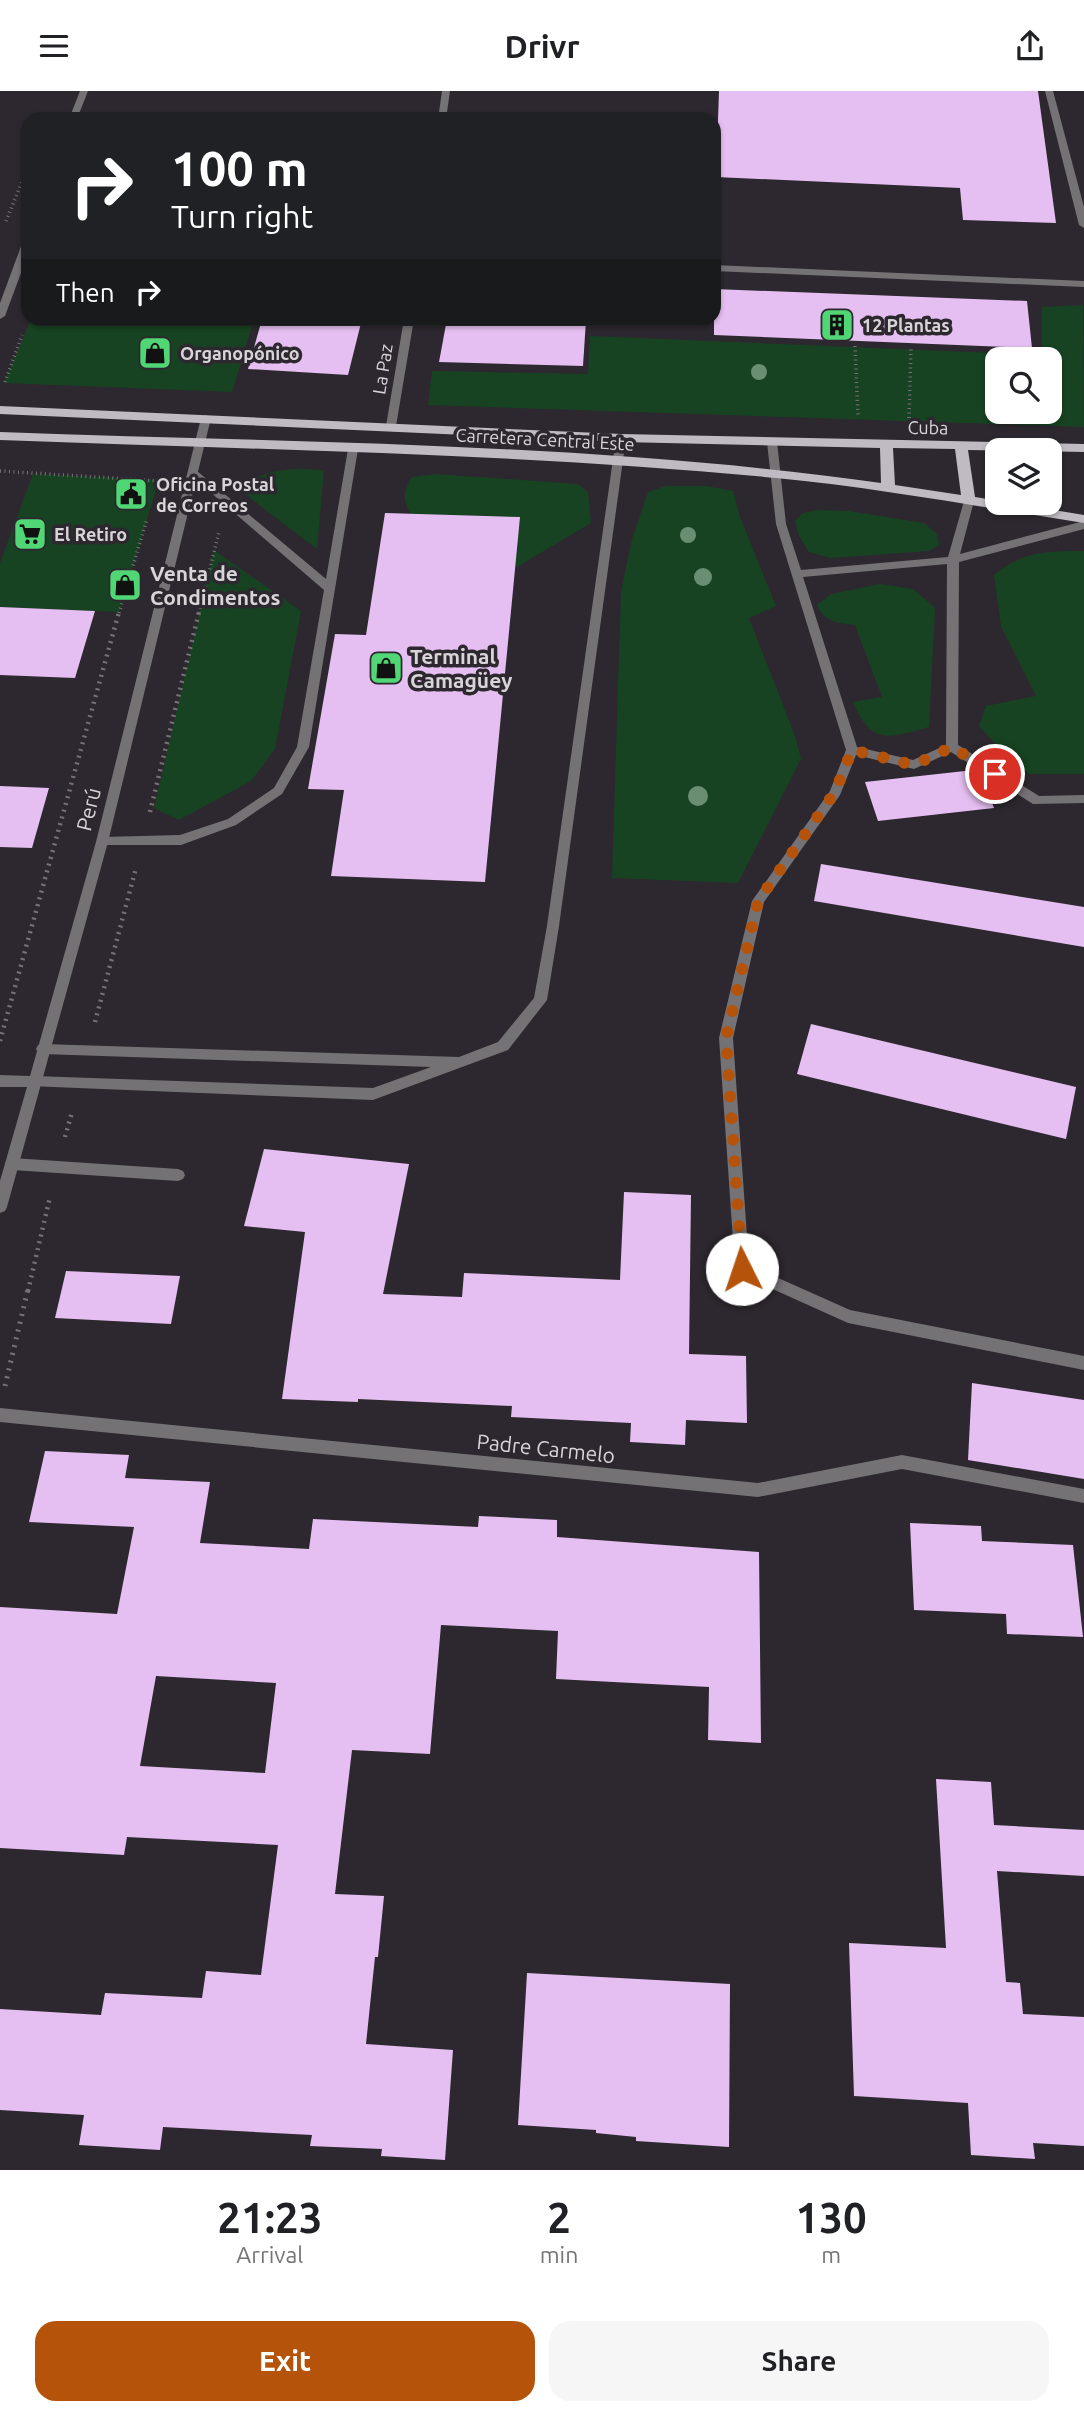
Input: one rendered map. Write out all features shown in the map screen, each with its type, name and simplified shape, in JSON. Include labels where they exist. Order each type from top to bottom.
[{"type":"main road","name":"Carretera Central Este","points":[[0,410],[621,438],[772,442]]},
{"type":"main road","name":"Carretera Central Este","points":[[0,436],[617,461],[776,474],[888,487],[1084,519]]},
{"type":"main road","name":"Cuba","points":[[772,442],[1084,448]]},
{"type":"main road","points":[[886,444],[888,487]]},
{"type":"main road","points":[[961,445],[969,501]]},
{"type":"street","points":[[76,112],[83,91]]},
{"type":"street","points":[[443,112],[446,91]]},
{"type":"street","points":[[1049,91],[1084,225]]},
{"type":"street","points":[[0,316],[4,293],[21,255]]},
{"type":"street","points":[[721,268],[1084,284]]},
{"type":"street","name":"La Paz","points":[[391,426],[408,326]]},
{"type":"street","name":"Perú","points":[[0,1207],[102,842],[206,418]]},
{"type":"street","points":[[0,1081],[373,1094],[503,1046],[540,1000],[553,926],[621,438]]},
{"type":"street","points":[[772,442],[782,524],[852,750],[835,792],[758,901],[726,1038],[742,1269],[848,1316],[1084,1363]]},
{"type":"street","points":[[102,842],[181,840],[232,822],[278,791],[303,747],[353,449]]},
{"type":"street","points":[[193,473],[330,589]]},
{"type":"street","points":[[952,747],[953,560],[969,501]]},
{"type":"street","points":[[797,573],[953,560],[1084,525]]},
{"type":"street","points":[[852,750],[914,765],[952,747]]},
{"type":"street","points":[[952,747],[1037,801],[1084,799]]},
{"type":"street","points":[[43,1049],[459,1062]]},
{"type":"street","points":[[12,1164],[178,1175]]},
{"type":"street","name":"Padre Carmelo","points":[[0,1415],[758,1490],[902,1462],[1084,1496]]},
{"type":"path","points":[[5,225],[21,185]]},
{"type":"path","points":[[4,387],[24,330]]},
{"type":"path","points":[[855,345],[858,419]]},
{"type":"path","points":[[909,421],[911,349]]},
{"type":"path","points":[[0,471],[159,480],[155,493]]},
{"type":"path","points":[[0,1040],[111,639],[151,506]]},
{"type":"green space","points":[[1083,305],[1084,427],[995,424],[1062,424],[1062,347],[1042,347],[1042,307]]},
{"type":"green space","points":[[28,326],[252,326],[232,392],[4,383]]},
{"type":"green space","points":[[590,336],[985,353],[985,424],[428,405],[432,371],[588,374]]},
{"type":"green space","points":[[324,470],[317,549],[246,495],[257,477],[275,471]]},
{"type":"green space","points":[[33,474],[159,480],[119,612],[0,607],[0,563]]},
{"type":"green space","points":[[435,474],[578,484],[588,492],[591,523],[515,568],[411,514],[405,495],[412,477]]},
{"type":"green space","points":[[666,486],[706,486],[733,491],[740,517],[776,606],[749,618],[795,736],[801,759],[738,883],[612,878],[621,591],[632,539],[648,492]]},
{"type":"green space","points":[[817,510],[848,511],[924,523],[937,534],[939,545],[929,551],[830,558],[809,552],[799,536],[795,521],[803,513]]},
{"type":"green space","points":[[214,550],[301,611],[275,749],[251,781],[179,820],[154,808]]},
{"type":"green space","points":[[1084,551],[1084,774],[1029,774],[1004,753],[979,726],[986,706],[1036,696],[1001,626],[994,575],[1015,561],[1036,554]]},
{"type":"green space","points":[[880,584],[913,589],[935,608],[929,727],[892,736],[875,732],[867,726],[853,702],[882,697],[855,625],[828,618],[817,605],[831,594]]},
{"type":"building","points":[[719,91],[1038,91],[1056,223],[963,220],[960,188],[721,177],[721,112],[718,112]]},
{"type":"building","name":"12 Plantas","points":[[721,289],[1027,301],[1032,347],[714,335],[714,326],[721,326]]},
{"type":"building","points":[[260,326],[360,326],[348,375],[248,369]]},
{"type":"building","points":[[446,326],[586,326],[583,366],[439,362]]},
{"type":"building","points":[[385,513],[520,517],[485,882],[331,876],[344,790],[308,789],[335,634],[366,635]]},
{"type":"building","points":[[0,607],[95,611],[75,678],[0,675]]},
{"type":"building","points":[[974,770],[981,774],[994,808],[878,821],[865,782]]},
{"type":"building","points":[[0,786],[49,788],[32,848],[0,847]]},
{"type":"building","points":[[821,864],[1084,907],[1084,947],[814,901]]},
{"type":"building","points":[[811,1024],[1076,1087],[1066,1139],[797,1074]]},
{"type":"building","points":[[264,1149],[409,1164],[383,1294],[462,1297],[464,1273],[620,1280],[624,1192],[691,1195],[689,1354],[746,1356],[747,1423],[686,1420],[685,1445],[630,1442],[631,1423],[511,1417],[512,1406],[358,1399],[358,1402],[282,1399],[305,1232],[244,1226]]},
{"type":"building","points":[[66,1271],[180,1276],[171,1324],[55,1318]]},
{"type":"building","points":[[972,1383],[1084,1400],[1084,1479],[968,1460]]},
{"type":"building","points":[[45,1451],[129,1455],[125,1478],[210,1482],[200,1543],[309,1549],[313,1519],[478,1527],[479,1516],[557,1520],[557,1537],[759,1552],[761,1743],[708,1740],[709,1687],[556,1679],[558,1631],[441,1625],[430,1754],[352,1750],[335,1894],[384,1896],[366,2044],[453,2050],[445,2160],[381,2156],[382,2149],[310,2146],[312,2135],[163,2127],[160,2150],[79,2145],[84,2115],[0,2110],[0,2009],[101,2015],[105,1993],[202,1998],[206,1971],[261,1975],[278,1845],[127,1837],[124,1855],[0,1848],[0,1607],[117,1614],[134,1527],[29,1522]],"holes":[[[156,1676],[276,1683],[265,1773],[140,1766]]]},
{"type":"building","points":[[910,1523],[981,1526],[982,1541],[1073,1545],[1083,1637],[1007,1634],[1006,1614],[914,1610]]},
{"type":"building","points":[[936,1779],[991,1782],[994,1825],[1084,1830],[1084,1876],[997,1871],[1006,1982],[1020,1983],[1023,2014],[1084,2017],[1084,2146],[1033,2143],[1035,2159],[971,2155],[968,2103],[854,2096],[849,1943],[946,1948]]},
{"type":"building","points":[[527,1973],[730,1984],[729,2147],[636,2141],[636,2137],[596,2133],[596,2130],[518,2125]]},
{"type":"place","name":"12 Plantas","points":[[837,325]]},
{"type":"place","name":"Organopónico","points":[[155,353]]},
{"type":"place","name":"Oficina Postal de Correos","points":[[131,494]]},
{"type":"place","name":"El Retiro","points":[[30,534]]},
{"type":"place","name":"Venta de Condimentos","points":[[125,585]]},
{"type":"place","name":"Terminal Camagüey","points":[[386,668]]},
{"type":"route","points":[[742,1269],[726,1038],[758,901],[835,792],[852,750],[914,765],[952,747],[995,774]]}]
